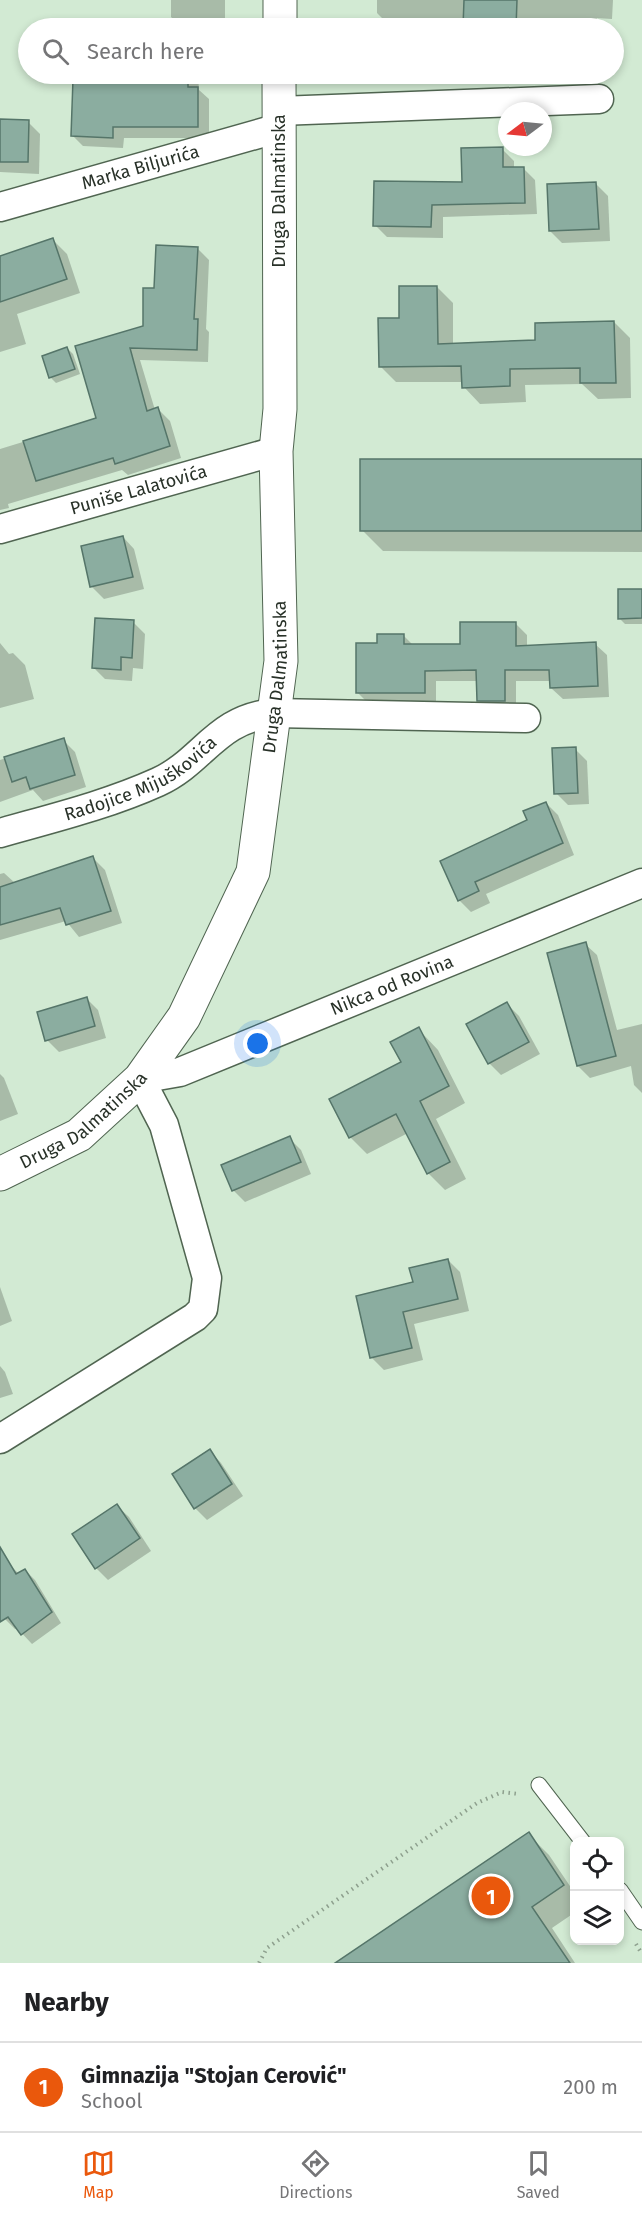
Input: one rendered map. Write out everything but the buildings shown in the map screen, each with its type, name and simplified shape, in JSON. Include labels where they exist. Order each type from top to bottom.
[{"type":"street","points":[[280,0],[280,18]]},
{"type":"street","name":"Druga Dalmatinska","points":[[0,1174],[79,1135],[140,1079],[184,1017],[252,872],[281,661],[276,451],[280,409],[279,84]]},
{"type":"street","name":"Marka Biljurića","points":[[0,207],[279,120],[599,99]]},
{"type":"street","name":"Puniše Lalatovića","points":[[0,529],[276,451]]},
{"type":"street","name":"Radojice Mijuškovića","points":[[0,833],[118,799],[160,781],[193,758],[216,735],[240,721],[257,715],[274,713],[526,718]]},
{"type":"street","name":"Nikca od Rovina","points":[[140,1079],[180,1072],[642,883]]},
{"type":"street","points":[[0,1439],[195,1317],[203,1309],[207,1278],[164,1125],[140,1079]]},
{"type":"lane","points":[[539,1785],[579,1837]]},
{"type":"lane","points":[[621,1891],[642,1922]]},
{"type":"path","points":[[259,1963],[267,1948],[477,1803],[502,1792],[523,1795]]},
{"type":"place","name":"Gimnazija \"Stojan Cerović\"","points":[[491,1896]]}]
